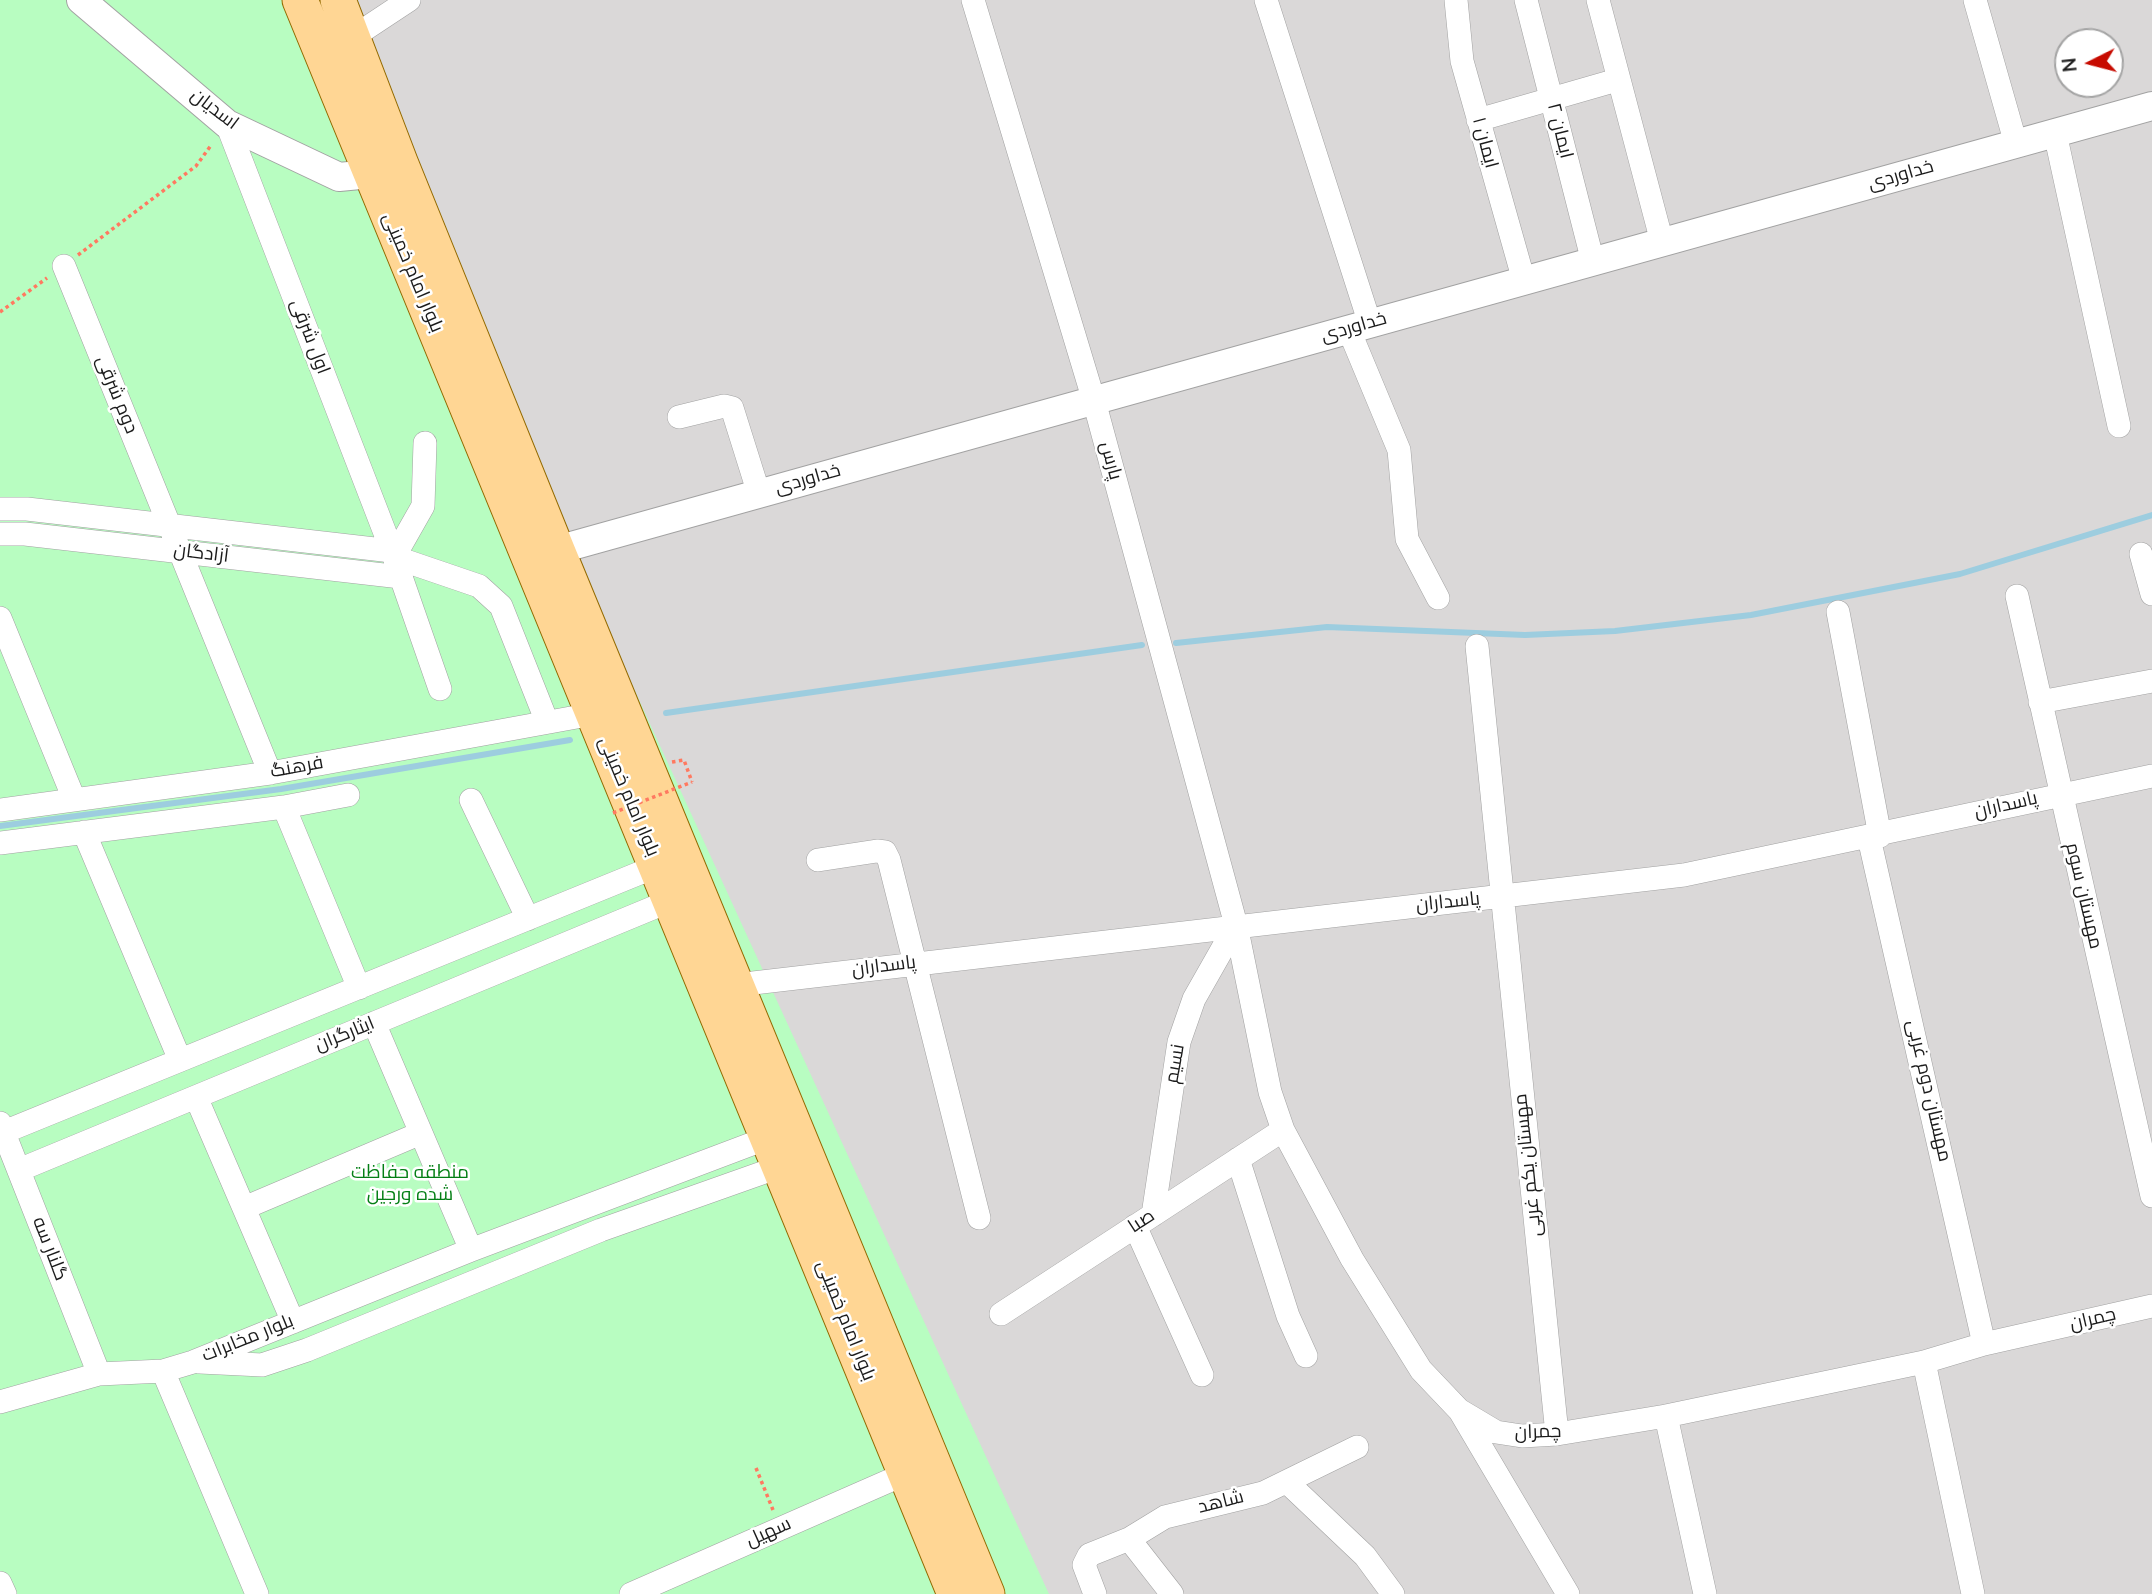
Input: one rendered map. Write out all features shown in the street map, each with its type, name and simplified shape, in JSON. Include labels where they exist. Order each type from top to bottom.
[{"type":"main road","name":"بلوار امام خمینی","points":[[300,0],[385,168],[557,550],[736,985],[788,1147],[955,1594]]},
{"type":"main road","name":"بلوار امام خمینی","points":[[338,0],[353,37],[385,168],[593,714],[672,900],[788,1147],[987,1594]]},
{"type":"street","name":"اسدیان","points":[[82,0],[227,124],[339,177],[385,168]]},
{"type":"street","points":[[353,37],[410,0]]},
{"type":"street","name":"پارس","points":[[973,0],[1094,401],[1237,925]]},
{"type":"street","points":[[1266,0],[1360,327],[1399,450],[1407,539],[1438,598]]},
{"type":"street","name":"ایمان ۲","points":[[1526,0],[1593,262]]},
{"type":"street","points":[[1598,0],[1662,243]]},
{"type":"street","points":[[1975,0],[2016,144]]},
{"type":"street","name":"ایمان ۱","points":[[1455,2],[1462,61],[1524,281]]},
{"type":"street","points":[[1478,120],[1618,80]]},
{"type":"street","name":"خداوردی","points":[[557,550],[2152,106]]},
{"type":"street","name":"اول شرقی","points":[[227,124],[396,562],[440,689]]},
{"type":"street","points":[[2055,133],[2119,426]]},
{"type":"street","name":"دوم شرقی","points":[[64,266],[270,773]]},
{"type":"street","points":[[678,417],[724,406],[732,408],[737,415],[759,494]]},
{"type":"street","points":[[425,443],[423,506],[396,562],[479,586],[501,606],[547,722]]},
{"type":"street","name":"آزادگان","points":[[0,509],[27,509],[168,525],[396,562]]},
{"type":"street","name":"آزادگان","points":[[0,534],[179,551],[396,562]]},
{"type":"street","points":[[2141,554],[2152,594]]},
{"type":"street","name":"مهستان سوم","points":[[2017,596],[2059,794],[2152,1196]]},
{"type":"street","name":"مهستان دوم غربی","points":[[1838,612],[1874,837],[1984,1345]]},
{"type":"street","points":[[0,618],[74,799]]},
{"type":"street","name":"مهستان یکم غربی","points":[[1477,646],[1557,1434]]},
{"type":"street","points":[[2040,702],[2152,681]]},
{"type":"street","name":"فرهنگ","points":[[0,810],[270,773],[593,714]]},
{"type":"street","name":"پاسداران","points":[[736,985],[1684,875],[1874,837],[2059,794],[2152,776]]},
{"type":"street","points":[[0,843],[284,807],[348,795]]},
{"type":"street","points":[[471,800],[528,919]]},
{"type":"street","points":[[284,807],[359,988]]},
{"type":"street","points":[[84,832],[180,1060]]},
{"type":"street","points":[[818,860],[885,852],[979,1218]]},
{"type":"street","name":"ایثارگران","points":[[2,1128],[180,1060],[657,866]]},
{"type":"street","name":"ایثارگران","points":[[19,1170],[672,900]]},
{"type":"street","name":"چمران","points":[[1237,925],[1270,1092],[1283,1130],[1352,1259],[1421,1370],[1459,1410],[1496,1432],[1522,1436],[1557,1434],[1666,1416],[1924,1362],[1984,1345],[2152,1306]]},
{"type":"street","name":"نسیم","points":[[1144,1221],[1179,1042],[1194,999],[1237,925]]},
{"type":"street","points":[[374,1023],[471,1250]]},
{"type":"street","points":[[196,1097],[293,1322]]},
{"type":"street","name":"گلنار سه","points":[[2,1128],[99,1374]]},
{"type":"street","name":"صبا","points":[[1001,1314],[1283,1130]]},
{"type":"street","points":[[244,1208],[421,1133]]},
{"type":"street","name":"بلوار مخابرات","points":[[193,1362],[471,1250],[788,1147]]},
{"type":"street","name":"بلوار مخابرات","points":[[193,1362],[262,1365],[296,1354],[601,1230],[788,1147]]},
{"type":"street","points":[[1238,1159],[1288,1317],[1306,1356]]},
{"type":"street","points":[[1144,1221],[1202,1375]]},
{"type":"street","points":[[0,1402],[99,1374],[163,1371],[193,1362]]},
{"type":"street","points":[[1924,1362],[1973,1594]]},
{"type":"street","points":[[163,1371],[257,1594]]},
{"type":"street","points":[[1459,1410],[1567,1594]]},
{"type":"street","points":[[1666,1416],[1704,1594]]},
{"type":"street","name":"شاهد","points":[[1095,1594],[1087,1575],[1085,1559],[1165,1517],[1263,1493],[1357,1447]]},
{"type":"street","name":"سهیل","points":[[631,1594],[908,1473]]},
{"type":"street","points":[[1288,1482],[1365,1556],[1393,1594]]},
{"type":"street","points":[[1129,1538],[1171,1594]]},
{"type":"street","points":[[0,1583],[5,1594]]},
{"type":"path","points":[[0,312],[196,166],[227,124]]},
{"type":"path","points":[[613,813],[692,782],[684,760]]},
{"type":"path","points":[[756,1468],[780,1529]]},
{"type":"shaded area","points":[[0,0],[2152,0],[2152,1594],[0,1594]]},
{"type":"green space","name":"منطقه حفاظت شده ورجین","points":[[0,0],[318,0],[1049,1594],[0,1594]]},
{"type":"waterway","points":[[1176,643],[1327,627],[1525,635],[1615,631],[1751,615],[1960,574],[2152,515]]},
{"type":"waterway","points":[[666,713],[1142,645]]},
{"type":"waterway","points":[[0,826],[281,789],[570,740]]}]
